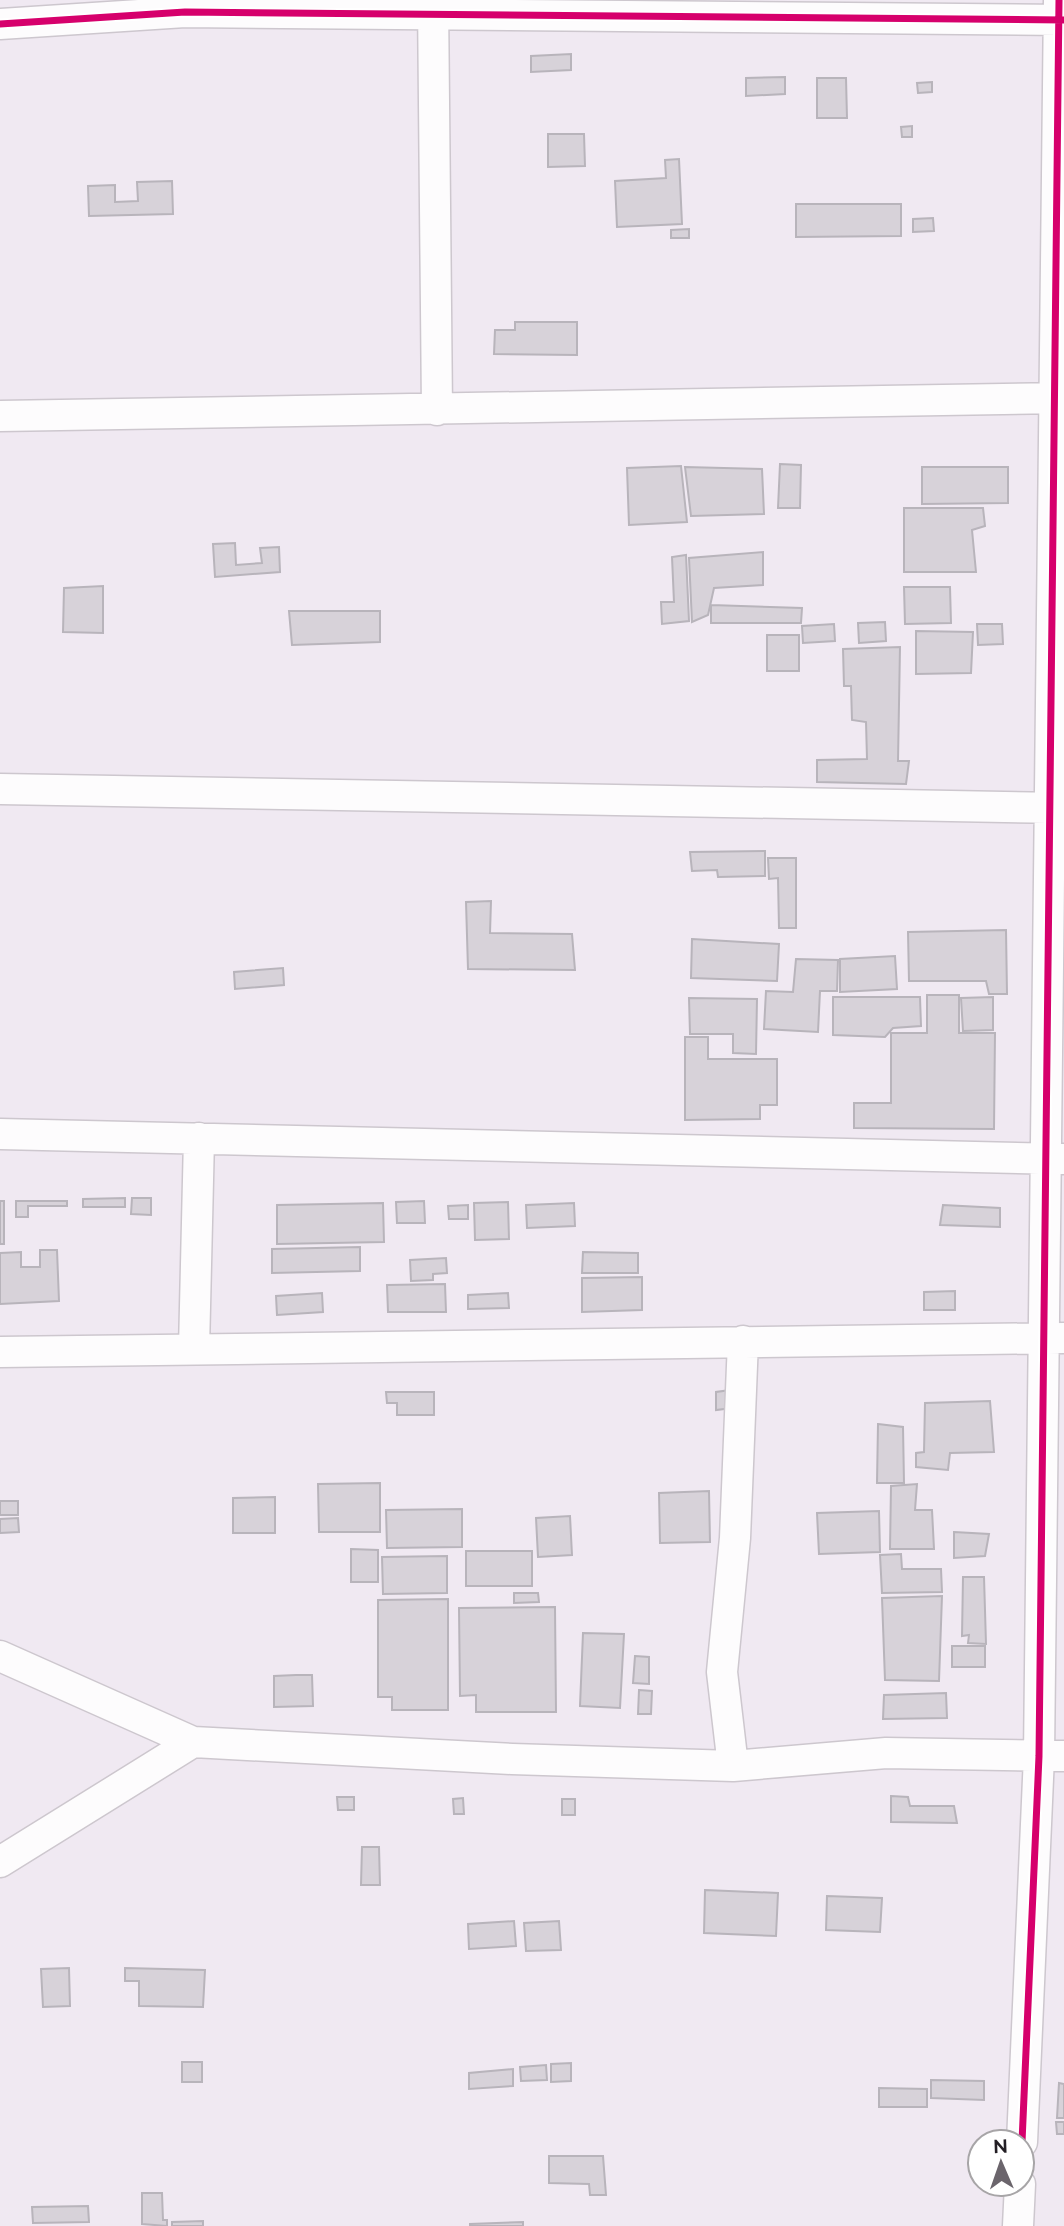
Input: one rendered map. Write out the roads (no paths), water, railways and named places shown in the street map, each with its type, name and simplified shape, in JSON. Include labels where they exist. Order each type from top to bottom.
[{"type":"street","points":[[433,8],[437,410]]},
{"type":"street","points":[[0,24],[185,12],[433,8],[1060,13],[1051,1756],[1023,2128]]},
{"type":"street","points":[[0,416],[1059,398]]},
{"type":"street","points":[[0,789],[1057,807]]},
{"type":"street","points":[[0,1134],[1054,1159]]},
{"type":"street","points":[[194,1349],[200,1138]]},
{"type":"street","points":[[0,1352],[1054,1338]]},
{"type":"street","points":[[733,1766],[722,1672],[735,1538],[743,1341]]},
{"type":"street","points":[[0,1656],[193,1742],[512,1759],[733,1766],[886,1753],[1051,1756]]},
{"type":"street","points":[[0,1862],[193,1742]]},
{"type":"street","points":[[1018,2226],[1019,2198]]}]
